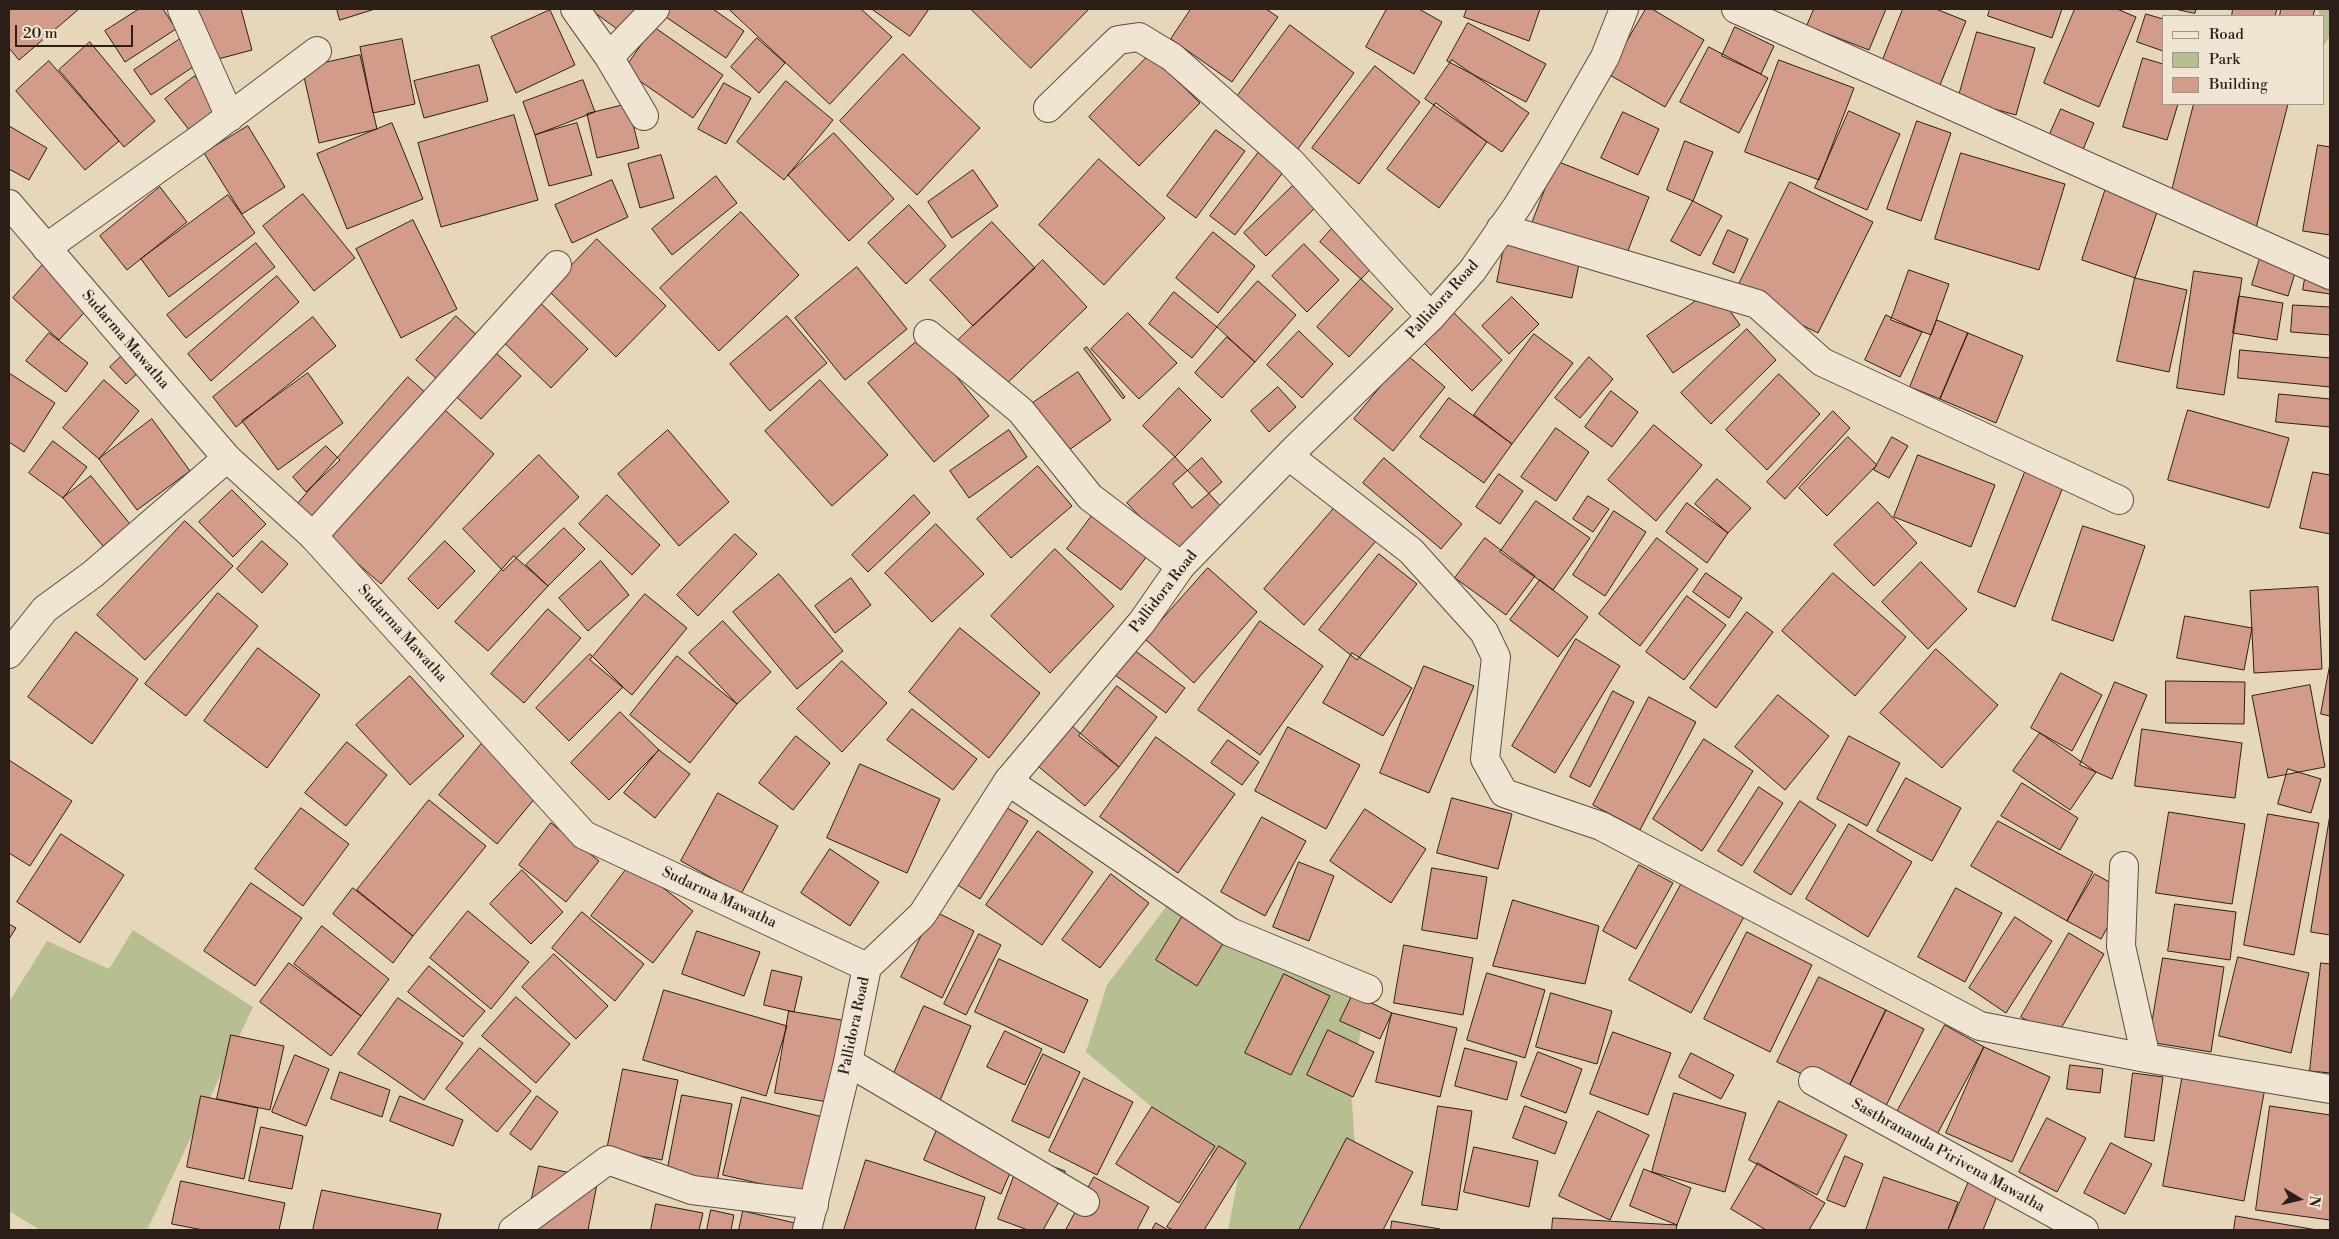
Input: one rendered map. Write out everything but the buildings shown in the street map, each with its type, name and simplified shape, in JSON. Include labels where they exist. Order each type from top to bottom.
[{"type":"street","points":[[182,9],[230,117]]},
{"type":"street","points":[[576,9],[609,57],[644,116]]},
{"type":"street","points":[[609,57],[655,9]]},
{"type":"street","name":"Pallidora Road","points":[[810,1218],[848,1062],[867,967],[922,915],[1008,781],[1142,622],[1181,566],[1288,456],[1431,317],[1472,271],[1542,165],[1604,57],[1624,9]]},
{"type":"street","points":[[1736,9],[2330,276]]},
{"type":"street","points":[[1048,108],[1118,40],[1138,37],[1172,57],[1291,162],[1431,317]]},
{"type":"street","points":[[46,248],[230,117],[317,51]]},
{"type":"street","name":"Sudarma Mawatha","points":[[9,204],[227,458],[313,536],[584,836],[867,967]]},
{"type":"street","points":[[1502,228],[1757,304],[1822,362],[2119,500]]},
{"type":"street","points":[[313,536],[557,265]]},
{"type":"street","points":[[928,334],[1021,411],[1090,498],[1181,566]]},
{"type":"street","points":[[1288,456],[1411,551],[1484,632],[1496,657],[1485,759],[1504,793],[1601,826],[1980,1026],[2146,1058],[2330,1090]]},
{"type":"street","points":[[9,654],[45,609],[93,574],[227,458]]},
{"type":"street","points":[[1008,781],[1230,932],[1368,989]]},
{"type":"street","points":[[2124,866],[2121,946],[2146,1058]]},
{"type":"street","points":[[848,1062],[1085,1202]]},
{"type":"street","name":"Sasthrananda Pirivena Mawatha","points":[[1813,1081],[2084,1230]]},
{"type":"street","points":[[513,1230],[608,1160],[692,1190],[810,1218]]},
{"type":"green space","points":[[2318,9],[2330,9],[2330,36],[2324,45],[2324,15],[2320,15]]},
{"type":"green space","points":[[1175,895],[1368,989],[1351,1087],[1358,1195],[1368,1230],[1228,1230],[1238,1179],[1086,1052],[1107,985]]},
{"type":"green space","points":[[133,930],[253,1007],[147,1230],[40,1230],[9,1211],[9,1002],[47,941],[109,969]]}]
